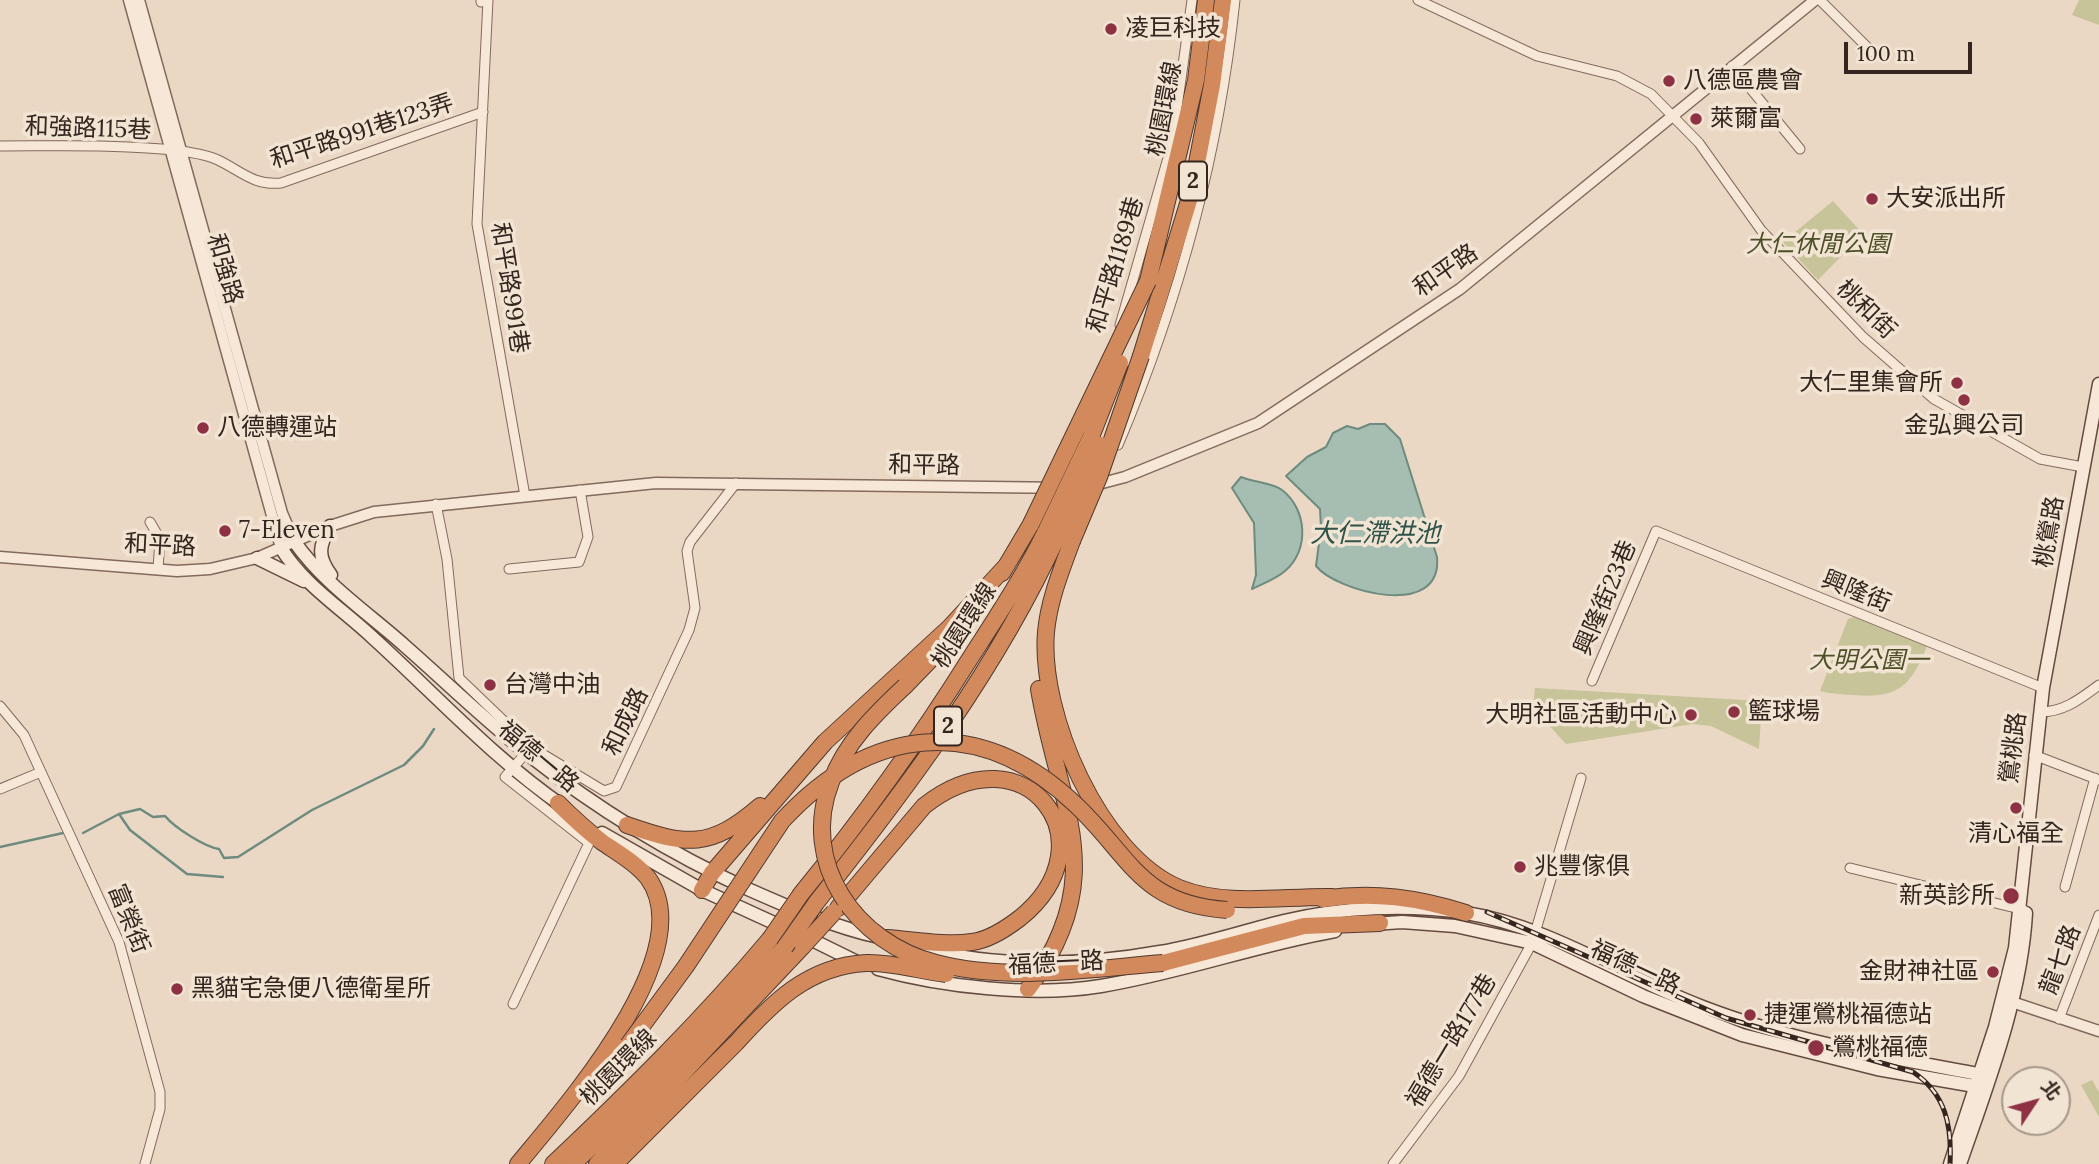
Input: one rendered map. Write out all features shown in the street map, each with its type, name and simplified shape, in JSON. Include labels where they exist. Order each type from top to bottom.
[{"type":"highway","name":"桃園環線","points":[[573,1164],[659,1083],[778,943],[816,903],[905,790],[1034,588],[1052,532],[1148,281],[1196,80],[1206,0]]},
{"type":"highway","name":"桃園環線","points":[[553,1164],[778,943],[801,894],[859,823],[919,740],[1052,532],[1099,477],[1141,356],[1191,194],[1212,85],[1223,0]]},
{"type":"highway","points":[[702,890],[712,873],[797,774],[866,702],[950,628],[1007,565],[1052,532]]},
{"type":"highway","points":[[1052,532],[1050,607],[1046,633],[1047,679],[1071,761],[1115,832],[1160,879],[1195,894],[1236,899],[1392,896],[1429,901],[1466,913]]},
{"type":"highway","points":[[1028,989],[1048,962],[1066,924],[1076,868],[1074,839],[1040,695],[1039,640],[1049,588],[1052,532]]},
{"type":"highway","points":[[1007,565],[975,614],[868,723],[844,755],[831,782],[821,825],[824,860],[848,908],[865,926],[896,950],[936,963],[986,971],[1051,971],[1163,963]]},
{"type":"highway","points":[[519,1164],[578,1108],[628,1045],[686,967],[782,821],[801,801],[837,772],[857,760],[882,751],[927,742],[978,749],[1009,758],[1030,768],[1069,799],[1137,875],[1175,901],[1197,908],[1227,910],[1332,897]]},
{"type":"highway","points":[[627,825],[675,840],[707,839],[736,824],[797,774]]},
{"type":"highway","points":[[597,1164],[803,946],[924,806],[939,793],[969,779],[988,778],[1024,785],[1049,807],[1057,825],[1059,844],[1054,875],[1032,908],[998,933],[973,942],[887,939]]},
{"type":"highway","points":[[519,1164],[581,1088],[622,1026],[653,961],[661,927],[662,910],[648,879],[635,865],[579,825],[558,803]]},
{"type":"highway","points":[[615,1164],[785,993],[827,970],[866,963],[989,979],[1074,979],[1115,975],[1304,926],[1380,923]]},
{"type":"main road","name":"桃鶯路","points":[[2043,688],[2099,384]]},
{"type":"main road","points":[[330,526],[320,542],[322,563],[376,620]]},
{"type":"main road","name":"福德一路","points":[[294,541],[330,584],[528,750],[627,825],[712,873],[839,928],[926,949],[996,959],[1048,962],[1161,952],[1284,921],[1363,908],[1466,913],[1676,997],[1752,1024],[1983,1081]]},
{"type":"main road","name":"福德一路","points":[[281,548],[310,585],[355,621],[513,767],[558,803],[618,843],[702,890],[860,963],[931,981],[1028,989],[1065,988],[1100,986],[1309,935],[1380,923],[1455,926],[1534,938]]},
{"type":"main road","points":[[257,558],[310,585]]},
{"type":"main road","name":"鶯桃路","points":[[1960,1164],[2024,950],[2022,910],[2037,755],[2044,712],[2049,701],[2043,688]]},
{"type":"main road","points":[[1065,988],[1057,968],[1071,961]]},
{"type":"main road","name":"鶯桃路","points":[[1950,1164],[1983,1081]]},
{"type":"street","name":"和強路","points":[[129,0],[282,513],[294,541]]},
{"type":"street","name":"和強路","points":[[139,0],[175,151],[281,548]]},
{"type":"street","name":"和平路1189巷","points":[[1050,490],[1118,330],[1172,144],[1192,0]]},
{"type":"street","points":[[1100,485],[1147,376],[1201,199],[1235,0]]},
{"type":"street","name":"桃和街","points":[[1418,0],[1537,56],[1617,76],[1651,94],[1699,143],[1761,230],[1863,337],[1934,399],[2040,458],[2084,467]]},
{"type":"street","name":"和平路","points":[[0,557],[158,569],[210,569],[257,558],[330,526],[374,512],[656,483],[1050,490],[1100,485],[1215,443],[1258,423],[1460,289],[1815,0]]},
{"type":"street","points":[[1820,0],[1872,52]]},
{"type":"street","name":"和平路991巷","points":[[484,1],[477,224],[525,496]]},
{"type":"street","points":[[1730,67],[1800,149]]},
{"type":"street","name":"和平路991巷123弄","points":[[175,151],[216,158],[249,179],[268,184],[281,183],[482,112]]},
{"type":"street","name":"和強路115巷","points":[[0,146],[97,146],[175,151]]},
{"type":"street","name":"和成路","points":[[436,504],[447,559],[459,678],[528,750],[604,791],[616,787],[689,630],[695,608],[687,551],[690,542],[736,483]]},
{"type":"street","points":[[509,569],[579,562],[588,537],[580,490]]},
{"type":"street","points":[[150,522],[160,539],[158,569]]},
{"type":"street","name":"興隆街","points":[[1656,531],[2043,688]]},
{"type":"street","name":"興隆街23巷","points":[[1592,681],[1656,531]]},
{"type":"street","points":[[2044,712],[2075,704],[2099,685]]},
{"type":"street","name":"富榮街","points":[[0,706],[23,735],[110,921],[130,972],[160,1092],[160,1109],[145,1164]]},
{"type":"street","points":[[513,1004],[589,843],[505,777],[528,750]]},
{"type":"street","points":[[2037,755],[2097,779],[2065,887]]},
{"type":"street","points":[[0,789],[41,772]]},
{"type":"street","name":"福德一路177巷","points":[[1393,1164],[1459,1076],[1534,938],[1581,778]]},
{"type":"street","points":[[1850,868],[2022,910]]},
{"type":"street","name":"龍七路","points":[[2059,1019],[2099,915]]},
{"type":"street","points":[[2007,1000],[2099,1031]]},
{"type":"green space","points":[[2079,0],[2099,0],[2099,25],[2072,15]]},
{"type":"green space","name":"大仁休閒公園","points":[[1833,201],[1863,234],[1818,280],[1783,242]]},
{"type":"green space","name":"大明公園一","points":[[1854,617],[1927,646],[1915,671],[1901,687],[1881,695],[1868,696],[1820,691],[1848,619]]},
{"type":"green space","points":[[1535,688],[1762,701],[1759,749],[1711,726],[1693,724],[1566,744],[1545,721],[1532,716]]},
{"type":"green space","points":[[2092,1080],[2099,1092],[2099,1117],[2081,1085]]},
{"type":"water","name":"大仁滯洪池","points":[[1370,424],[1385,424],[1400,439],[1437,557],[1434,577],[1424,589],[1407,594],[1387,595],[1365,591],[1327,576],[1316,566],[1321,528],[1320,509],[1286,476],[1307,457],[1326,447],[1333,433],[1347,426],[1358,429]]},
{"type":"water","points":[[1241,477],[1282,490],[1297,508],[1301,518],[1302,541],[1293,562],[1285,571],[1252,589],[1256,575],[1254,523],[1232,488]]},
{"type":"waterway","points":[[83,833],[119,814],[140,809],[153,817],[165,816],[190,836],[219,849],[224,858],[238,857],[312,810],[404,765],[423,746],[434,729]]},
{"type":"waterway","points":[[119,814],[130,830],[187,874],[223,877]]},
{"type":"waterway","points":[[0,847],[63,833]]},
{"type":"railway","points":[[1487,912],[1726,1018],[1913,1072],[1933,1090],[1945,1112],[1950,1137],[1950,1164]]},
{"type":"place","name":"凌巨科技","points":[[1111,29]]},
{"type":"place","name":"八德區農會","points":[[1669,81]]},
{"type":"place","name":"萊爾富","points":[[1696,119]]},
{"type":"place","name":"大安派出所","points":[[1872,199]]},
{"type":"place","name":"大仁里集會所","points":[[1957,383]]},
{"type":"place","name":"金弘興公司","points":[[1964,400]]},
{"type":"place","name":"八德轉運站","points":[[203,428]]},
{"type":"place","name":"7-Eleven","points":[[225,531]]},
{"type":"place","name":"台灣中油","points":[[490,685]]},
{"type":"place","name":"籃球場","points":[[1734,712]]},
{"type":"place","name":"大明社區活動中心","points":[[1691,715]]},
{"type":"place","name":"清心福全","points":[[2016,808]]},
{"type":"place","name":"兆豐傢俱","points":[[1520,867]]},
{"type":"place","name":"新英診所","points":[[2011,896]]},
{"type":"place","name":"金財神社區","points":[[1993,972]]},
{"type":"place","name":"黑貓宅急便八德衛星所","points":[[177,989]]},
{"type":"place","name":"捷運鶯桃福德站","points":[[1750,1015]]},
{"type":"place","name":"鶯桃福德","points":[[1816,1048]]}]
